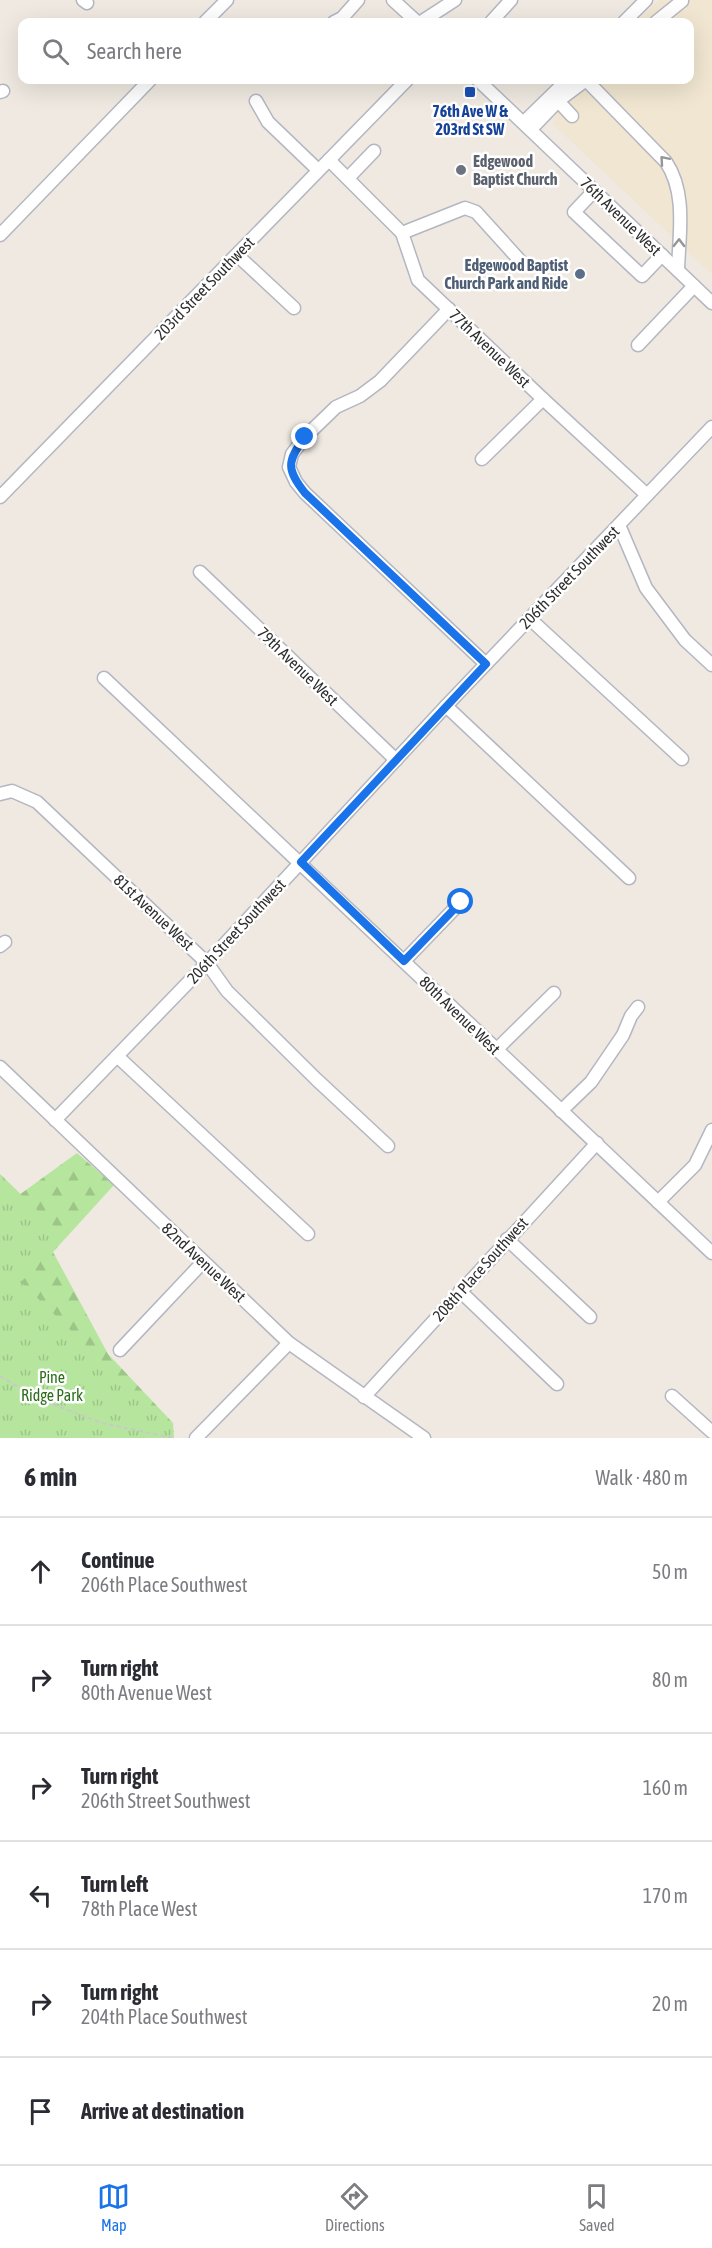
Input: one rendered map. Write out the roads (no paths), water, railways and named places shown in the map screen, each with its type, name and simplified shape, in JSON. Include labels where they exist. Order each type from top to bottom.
[{"type":"street","points":[[209,18],[227,0]]},
{"type":"street","points":[[342,18],[358,0]]},
{"type":"street","points":[[393,0],[414,18]]},
{"type":"street","points":[[426,18],[455,0]]},
{"type":"street","points":[[495,18],[511,0]]},
{"type":"street","points":[[628,18],[646,0]]},
{"type":"street","points":[[661,18],[682,1]]},
{"type":"street","points":[[0,235],[146,84]]},
{"type":"street","name":"203rd Street Southwest","points":[[0,497],[403,84]]},
{"type":"street","name":"76th Avenue West","points":[[482,84],[712,303]]},
{"type":"street","points":[[528,125],[564,84]]},
{"type":"street","points":[[528,125],[581,84]]},
{"type":"street","points":[[590,84],[674,173],[679,196],[678,270]]},
{"type":"street","points":[[256,101],[268,122],[318,170]]},
{"type":"street","points":[[558,101],[572,116]]},
{"type":"street","points":[[348,178],[374,151]]},
{"type":"street","name":"77th Avenue West","points":[[329,160],[402,232],[418,280],[647,495]]},
{"type":"street","points":[[594,191],[574,212],[642,276],[662,255]]},
{"type":"street","points":[[402,232],[465,208],[476,212],[524,265]]},
{"type":"street","points":[[237,255],[294,308]]},
{"type":"street","points":[[638,345],[694,286]]},
{"type":"street","points":[[449,309],[380,381],[360,396],[336,407],[305,437],[292,454],[289,466],[296,482],[305,493],[486,664]]},
{"type":"street","points":[[482,459],[543,399]]},
{"type":"street","name":"206th Street Southwest","points":[[55,1120],[207,963],[446,706],[712,427]]},
{"type":"street","points":[[619,525],[646,588],[685,640],[712,665]]},
{"type":"street","name":"79th Avenue West","points":[[200,572],[396,760]]},
{"type":"street","points":[[529,618],[682,759]]},
{"type":"street","name":"80th Avenue West","points":[[104,678],[712,1253]]},
{"type":"street","points":[[446,706],[629,878]]},
{"type":"street","name":"81st Avenue West","points":[[6,792],[37,802],[207,963],[227,992],[388,1146]]},
{"type":"street","points":[[404,961],[461,902]]},
{"type":"street","points":[[497,1050],[554,993]]},
{"type":"street","points":[[561,1111],[591,1082],[623,1035],[630,1016],[638,1007]]},
{"type":"street","points":[[117,1056],[308,1234]]},
{"type":"street","name":"82nd Avenue West","points":[[0,1067],[289,1343],[424,1438]]},
{"type":"street","points":[[658,1202],[695,1165],[712,1130]]},
{"type":"street","name":"208th Place Southwest","points":[[364,1397],[597,1143]]},
{"type":"street","points":[[507,1239],[590,1317]]},
{"type":"street","points":[[120,1350],[203,1262]]},
{"type":"street","points":[[460,1291],[557,1384]]},
{"type":"street","points":[[196,1438],[289,1343]]},
{"type":"street","points":[[672,1396],[712,1432]]},
{"type":"place","name":"76th Ave W & 203rd St SW","points":[[470,92]]},
{"type":"place","name":"Edgewood Baptist Church","points":[[461,170]]},
{"type":"place","name":"Edgewood Baptist Church Park and Ride","points":[[580,274]]},
{"type":"park label","name":"Pine Ridge Park","points":[[52,1386]]}]
